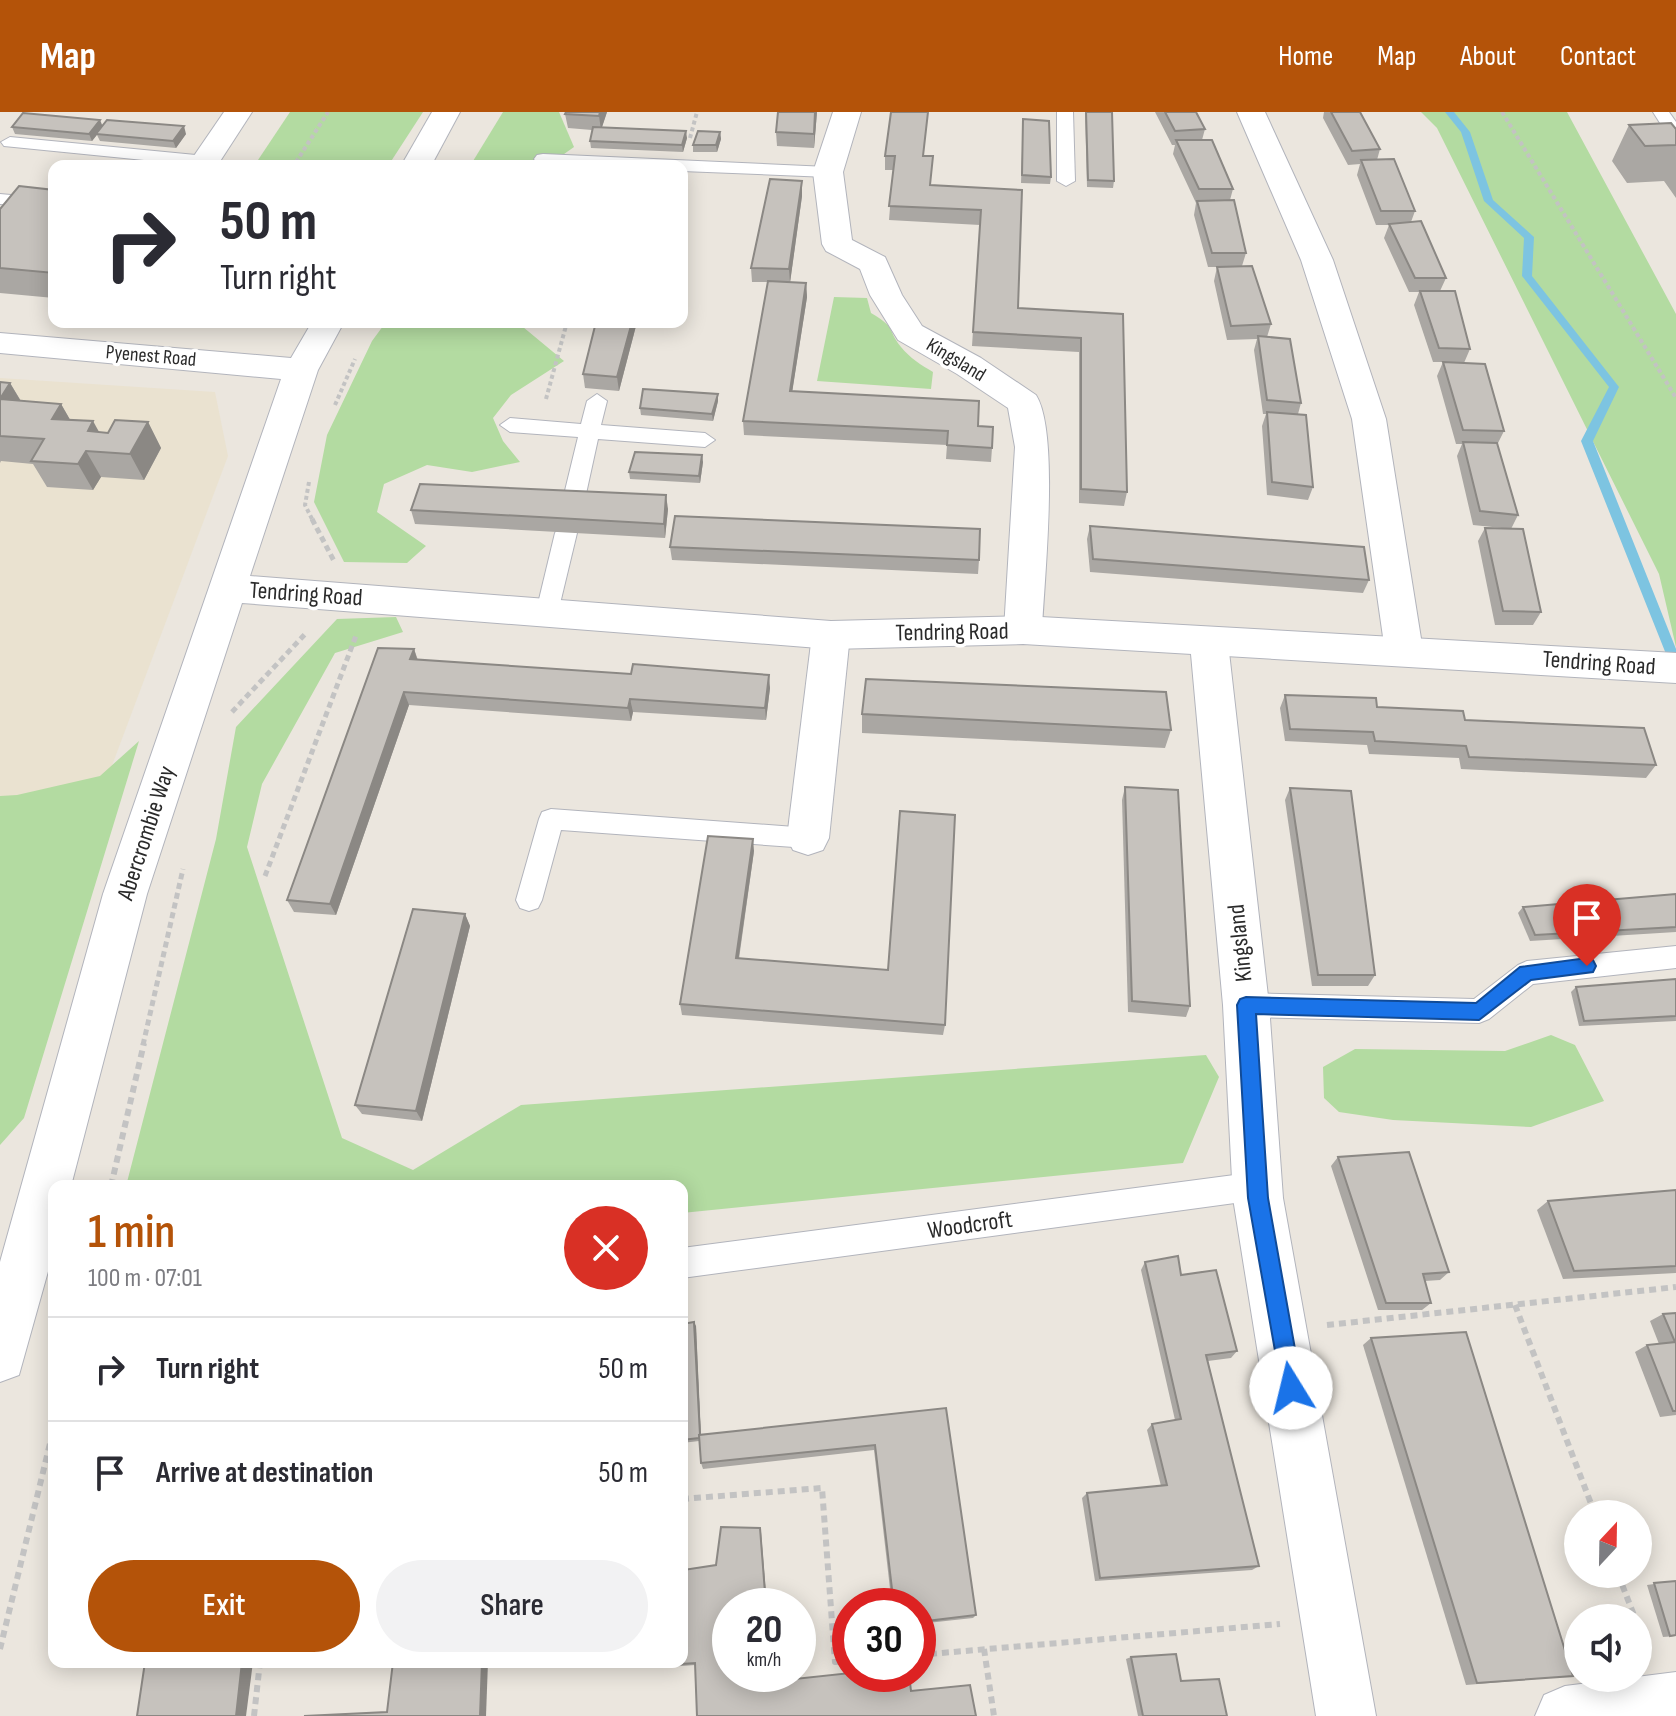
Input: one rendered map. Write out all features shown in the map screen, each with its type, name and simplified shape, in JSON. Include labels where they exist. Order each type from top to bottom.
[{"type":"street","points":[[206,160],[238,112]]},
{"type":"street","points":[[419,160],[446,112]]},
{"type":"street","name":"Kingsland","points":[[847,112],[828,172],[837,244],[874,264],[886,295],[910,333],[969,366],[1024,403],[1032,447],[1023,630]]},
{"type":"street","points":[[1251,112],[1317,260],[1369,419],[1404,651]]},
{"type":"street","name":"Abercrombie Way","points":[[0,1356],[125,894],[301,370],[325,328]]},
{"type":"street","name":"Pyenest Road","points":[[0,343],[301,370]]},
{"type":"street","name":"Tendring Road","points":[[229,588],[831,635],[1023,630],[1676,668]]},
{"type":"street","points":[[808,838],[831,635]]},
{"type":"street","name":"Kingsland","points":[[1209,643],[1246,1005]]},
{"type":"street","points":[[1246,1005],[1257,1186],[1346,1716]]},
{"type":"street","points":[[1565,1716],[1676,1702]]},
{"type":"lane","points":[[1042,112],[1065,113],[1066,181]]},
{"type":"lane","points":[[1661,112],[1676,135]]},
{"type":"lane","points":[[10,142],[176,160]]},
{"type":"lane","points":[[543,159],[565,160]]},
{"type":"lane","points":[[688,166],[828,172]]},
{"type":"lane","points":[[0,199],[48,203]]},
{"type":"lane","points":[[573,503],[597,401]]},
{"type":"lane","points":[[510,425],[705,440]]},
{"type":"lane","points":[[547,612],[566,533]]},
{"type":"lane","points":[[529,900],[551,819],[808,838]]},
{"type":"lane","points":[[1246,1005],[1479,1011],[1527,973],[1676,957]]},
{"type":"lane","name":"Woodcroft","points":[[688,1262],[1257,1186]]},
{"type":"path","points":[[297,160],[328,112]]},
{"type":"path","points":[[1502,112],[1676,398]]},
{"type":"path","points":[[538,427],[565,328]]},
{"type":"path","points":[[334,408],[358,351]]},
{"type":"path","points":[[310,478],[305,505],[338,569]]},
{"type":"path","points":[[226,719],[312,626]]},
{"type":"path","points":[[265,876],[358,632]]},
{"type":"path","points":[[112,1180],[184,867]]},
{"type":"path","points":[[1281,1330],[1676,1287]]},
{"type":"path","points":[[1515,1305],[1590,1500]]},
{"type":"path","points":[[0,1649],[48,1452]]},
{"type":"path","points":[[688,1499],[822,1488],[832,1622]]},
{"type":"path","points":[[936,1653],[1329,1620]]},
{"type":"path","points":[[984,1649],[994,1716]]},
{"type":"path","points":[[254,1716],[259,1668]]},
{"type":"shaded area","points":[[0,378],[215,392],[228,456],[95,811],[0,814]]},
{"type":"green space","points":[[290,112],[423,112],[392,160],[258,160]]},
{"type":"green space","points":[[503,112],[559,112],[574,147],[556,160],[474,160]]},
{"type":"green space","points":[[1421,112],[1567,112],[1676,314],[1676,647],[1659,574],[1437,128]]},
{"type":"green space","points":[[834,297],[867,298],[871,313],[888,326],[904,351],[933,372],[931,389],[817,381]]},
{"type":"green space","points":[[382,328],[524,328],[564,361],[511,395],[493,418],[503,441],[520,462],[472,472],[427,465],[384,484],[377,512],[426,546],[407,563],[344,562],[314,502],[327,435],[372,341]]},
{"type":"green space","points":[[396,617],[403,632],[335,653],[262,784],[247,847],[342,1138],[413,1170],[521,1105],[1206,1055],[1219,1077],[1183,1163],[688,1212],[688,1180],[128,1180],[216,839],[236,727],[337,619]]},
{"type":"green space","points":[[139,741],[24,1118],[0,1145],[0,796],[100,776]]},
{"type":"green space","points":[[1551,1035],[1575,1045],[1604,1101],[1531,1127],[1393,1120],[1339,1112],[1324,1098],[1323,1067],[1355,1049],[1505,1051]]},
{"type":"building","points":[[566,112],[600,112],[599,116]]},
{"type":"building","points":[[778,112],[815,112],[814,134],[776,132]]},
{"type":"building","points":[[891,112],[928,112],[923,156],[933,156],[930,185],[1022,190],[1018,308],[1123,314],[1127,492],[1081,489],[1081,338],[973,332],[981,210],[889,206],[895,156],[885,156]]},
{"type":"building","points":[[1086,112],[1112,112],[1114,181],[1088,180]]},
{"type":"building","points":[[1165,112],[1196,112],[1205,129],[1175,131]]},
{"type":"building","points":[[1331,112],[1360,112],[1380,149],[1352,151]]},
{"type":"building","points":[[23,113],[100,120],[89,134],[12,127]]},
{"type":"building","points":[[1023,119],[1049,121],[1051,177],[1022,175]]},
{"type":"building","points":[[107,120],[184,126],[173,141],[96,134]]},
{"type":"building","points":[[1671,123],[1676,129],[1676,145],[1645,146],[1629,125]]},
{"type":"building","points":[[593,127],[686,131],[682,145],[590,141]]},
{"type":"building","points":[[698,131],[720,132],[716,145],[693,145]]},
{"type":"building","points":[[1176,140],[1212,140],[1233,189],[1199,189]]},
{"type":"building","points":[[1394,159],[1415,211],[1381,211],[1361,160]]},
{"type":"building","points":[[770,179],[802,181],[789,269],[751,268]]},
{"type":"building","points":[[19,186],[48,189],[48,272],[0,268],[0,209]]},
{"type":"building","points":[[1234,200],[1246,253],[1212,253],[1197,201]]},
{"type":"building","points":[[1421,221],[1446,278],[1415,278],[1389,224]]},
{"type":"building","points":[[1252,266],[1271,324],[1231,326],[1217,267]]},
{"type":"building","points":[[768,281],[806,283],[790,391],[979,401],[978,426],[993,427],[992,448],[947,445],[948,431],[743,421]]},
{"type":"building","points":[[1420,291],[1455,291],[1470,349],[1439,348]]},
{"type":"building","points":[[594,328],[630,328],[617,377],[583,374]]},
{"type":"building","points":[[1258,336],[1290,339],[1301,403],[1267,400]]},
{"type":"building","points":[[1443,362],[1485,364],[1504,431],[1463,430]]},
{"type":"building","points":[[0,382],[10,383],[0,399]]},
{"type":"building","points":[[643,389],[718,394],[712,414],[640,408]]},
{"type":"building","points":[[0,399],[61,404],[52,419],[93,421],[88,431],[108,433],[115,420],[148,422],[130,454],[86,451],[78,464],[31,461],[44,439],[0,436]]},
{"type":"building","points":[[1267,412],[1306,415],[1313,487],[1272,482]]},
{"type":"building","points":[[1463,442],[1497,443],[1518,515],[1480,511]]},
{"type":"building","points":[[635,452],[702,455],[699,476],[629,472]]},
{"type":"building","points":[[420,484],[666,495],[664,524],[411,510]]},
{"type":"building","points":[[675,516],[980,529],[979,560],[670,547]]},
{"type":"building","points":[[1090,526],[1364,547],[1369,580],[1093,559]]},
{"type":"building","points":[[1485,528],[1523,529],[1541,612],[1503,611]]},
{"type":"building","points":[[378,648],[414,649],[410,659],[631,674],[633,664],[769,675],[765,708],[630,699],[628,708],[404,692],[330,904],[287,900]]},
{"type":"building","points":[[866,679],[1166,692],[1171,730],[862,714]]},
{"type":"building","points":[[1285,695],[1376,698],[1377,707],[1463,711],[1465,720],[1644,728],[1656,765],[1469,757],[1466,746],[1375,741],[1373,732],[1290,729]]},
{"type":"building","points":[[1125,787],[1178,790],[1190,1006],[1132,1001]]},
{"type":"building","points":[[1290,788],[1351,791],[1375,975],[1318,975]]},
{"type":"building","points":[[900,811],[955,815],[945,1025],[680,1004],[708,836],[753,839],[736,958],[888,970]]},
{"type":"building","points":[[1676,894],[1676,927],[1535,935],[1523,907]]},
{"type":"building","points":[[413,909],[465,914],[416,1111],[355,1105]]},
{"type":"building","points":[[1676,979],[1676,1016],[1584,1021],[1576,987]]},
{"type":"building","points":[[1409,1152],[1449,1272],[1423,1274],[1431,1303],[1386,1303],[1338,1157]]},
{"type":"building","points":[[1676,1190],[1676,1266],[1574,1271],[1548,1201]]},
{"type":"building","points":[[1178,1256],[1181,1275],[1216,1270],[1237,1351],[1206,1355],[1259,1566],[1100,1578],[1087,1493],[1167,1485],[1152,1424],[1181,1419],[1145,1262]]},
{"type":"building","points":[[1676,1313],[1676,1411],[1673,1411],[1647,1345],[1675,1342],[1663,1314]]},
{"type":"building","points":[[694,1322],[700,1435],[699,1438],[688,1439],[688,1323]]},
{"type":"building","points":[[1466,1332],[1564,1647],[1564,1677],[1477,1683],[1371,1338]]},
{"type":"building","points":[[946,1408],[976,1615],[936,1620],[936,1588],[892,1588],[875,1445],[701,1463],[699,1435]]},
{"type":"building","points":[[721,1527],[760,1528],[765,1588],[712,1588],[712,1692],[816,1692],[816,1677],[832,1675],[832,1692],[936,1692],[936,1688],[970,1685],[976,1716],[697,1716],[695,1663],[688,1663],[688,1569],[716,1565]]},
{"type":"building","points":[[1676,1581],[1676,1635],[1670,1636],[1654,1583]]},
{"type":"building","points":[[1176,1654],[1181,1681],[1219,1679],[1227,1716],[1143,1716],[1131,1657]]},
{"type":"building","points":[[144,1668],[241,1668],[236,1716],[137,1716]]},
{"type":"building","points":[[392,1668],[482,1668],[480,1716],[304,1716],[387,1712]]},
{"type":"waterway","points":[[1449,112],[1465,132],[1489,201],[1529,237],[1527,276],[1614,387],[1587,441],[1676,664]]},
{"type":"route","points":[[1291,1388],[1258,1198],[1246,1005],[1479,1011],[1527,973],[1587,966]]}]
